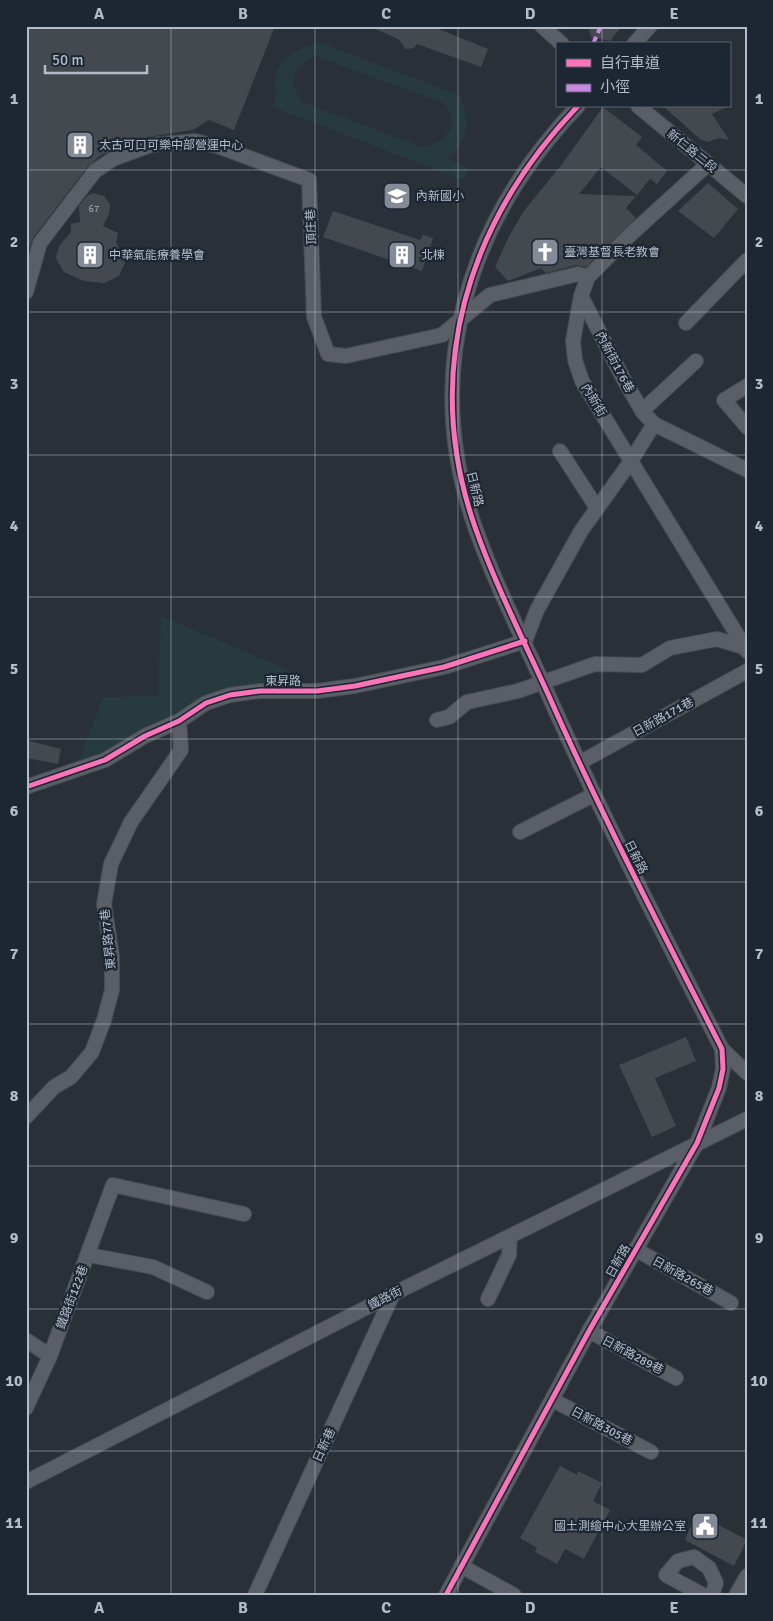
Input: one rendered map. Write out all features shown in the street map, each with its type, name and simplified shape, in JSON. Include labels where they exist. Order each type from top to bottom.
[{"type":"street","points":[[542,26],[560,42]]},
{"type":"street","points":[[636,42],[650,26]]},
{"type":"street","name":"日新路","points":[[446,1595],[554,1400],[589,1331],[697,1143],[719,1088],[723,1069],[722,1049],[593,795],[542,681],[475,527],[460,472],[453,406],[456,352],[461,317],[477,259],[501,208],[516,182],[576,108]]},
{"type":"street","name":"新仁路二段","points":[[640,108],[747,196]]},
{"type":"street","name":"頂庄巷","points":[[27,288],[40,243],[95,172],[113,159],[151,145],[195,141],[220,147],[309,180],[314,317],[328,354],[346,356],[442,334],[490,295],[578,274],[588,277]]},
{"type":"street","name":"內新街","points":[[708,164],[631,234],[588,277],[581,296],[574,328],[575,360],[582,382],[746,649]]},
{"type":"street","points":[[686,323],[747,260]]},
{"type":"street","name":"內新街176巷","points":[[581,296],[642,411],[654,424],[744,464]]},
{"type":"street","points":[[642,411],[696,361]]},
{"type":"street","points":[[747,386],[724,400],[747,427]]},
{"type":"street","points":[[525,641],[537,610],[581,531],[631,461],[654,424]]},
{"type":"street","points":[[560,451],[598,508]]},
{"type":"street","points":[[437,720],[449,717],[467,702],[518,691],[595,664],[642,665],[670,648],[717,639],[746,649]]},
{"type":"street","name":"東昇路","points":[[26,787],[63,776],[105,760],[144,736],[180,721],[206,704],[230,696],[260,691],[318,691],[355,686],[444,667],[525,641]]},
{"type":"street","name":"日新路171巷","points":[[579,763],[747,671]]},
{"type":"street","name":"東昇路77巷","points":[[26,1116],[54,1087],[71,1077],[92,1052],[112,990],[112,956],[104,904],[111,864],[131,822],[181,750],[180,721]]},
{"type":"street","points":[[520,832],[593,795]]},
{"type":"street","points":[[722,1049],[747,1073]]},
{"type":"street","name":"鐵路街","points":[[26,1482],[393,1294],[747,1119]]},
{"type":"street","name":"鐵路街122巷","points":[[26,1408],[50,1356],[89,1255],[113,1185],[244,1214]]},
{"type":"street","points":[[488,1299],[509,1255],[510,1236]]},
{"type":"street","name":"日新路265巷","points":[[635,1250],[731,1302]]},
{"type":"street","points":[[89,1255],[153,1267],[207,1292]]},
{"type":"street","name":"日新巷","points":[[255,1595],[393,1294]]},
{"type":"street","name":"日新路289巷","points":[[589,1331],[676,1378]]},
{"type":"street","points":[[26,1340],[50,1356]]},
{"type":"street","name":"日新路305巷","points":[[554,1400],[651,1452]]},
{"type":"street","points":[[703,1595],[666,1575],[678,1560],[694,1557],[710,1568],[716,1582],[712,1595]]},
{"type":"street","points":[[461,1566],[514,1595]]},
{"type":"street","points":[[736,1595],[747,1576]]},
{"type":"green space","points":[[321,43],[459,95],[467,121],[466,129],[461,143],[448,159],[468,168],[463,180],[273,107],[276,98],[276,75],[284,60],[305,47]],"holes":[[[315,56],[444,103],[451,119],[449,132],[439,142],[422,147],[302,102],[294,88],[293,81],[301,65]]]},
{"type":"green space","points":[[161,616],[286,669],[291,691],[231,696],[76,767],[103,697],[158,696]]},
{"type":"building","name":"太古可口可樂中部營運中心","points":[[26,26],[275,26],[234,130],[209,120],[193,130],[148,137],[101,155],[88,166],[33,238],[26,258]]},
{"type":"building","points":[[369,26],[431,26],[488,49],[481,67],[417,44],[414,48],[406,49],[398,39]]},
{"type":"building","points":[[588,26],[622,26],[610,41],[598,38],[592,39]]},
{"type":"building","points":[[602,108],[604,108],[642,137],[636,145],[667,171],[657,184],[650,179],[637,195],[601,167],[579,194],[636,196],[626,208],[636,218],[586,267],[576,265],[546,273],[541,268],[508,281],[495,267],[509,236],[524,211],[562,164]]},
{"type":"building","points":[[665,108],[725,108],[712,114],[729,140],[719,138],[707,142],[700,139]]},
{"type":"building","points":[[708,183],[738,209],[714,238],[678,211]]},
{"type":"building","name":"中華氣能療養學會","points":[[93,193],[104,196],[110,204],[109,214],[103,226],[118,233],[116,242],[125,263],[119,276],[104,283],[84,281],[64,272],[56,258],[59,246],[71,232],[71,224],[80,222],[79,206],[88,195]]},
{"type":"building","name":"北棟","points":[[333,211],[420,240],[423,235],[433,238],[422,271],[323,237]]},
{"type":"building","points":[[26,740],[61,749],[58,764],[26,758]]},
{"type":"building","points":[[686,1037],[696,1061],[655,1078],[676,1126],[652,1137],[619,1065]]},
{"type":"building","points":[[560,1466],[577,1475],[578,1471],[602,1483],[593,1501],[610,1510],[584,1559],[565,1549],[557,1564],[535,1552],[537,1548],[520,1538]]},
{"type":"building","name":"國土測繪中心大里辦公室","points":[[696,1513],[747,1540],[734,1566],[685,1540]]},
{"type":"marked path","points":[[594,42],[601,26]]},
{"type":"cycle path","points":[[446,1595],[589,1331],[697,1143],[719,1088],[723,1069],[722,1049],[611,828],[500,590],[475,527],[459,469],[453,412],[455,356],[465,302],[482,249],[507,199],[539,151],[576,108]]},
{"type":"cycle path","points":[[26,787],[105,760],[145,736],[179,721],[206,703],[230,695],[260,691],[317,691],[355,686],[444,667],[525,641]]},
{"type":"place","name":"太古可口可樂中部營運中心","points":[[80,145]]},
{"type":"place","name":"內新國小","points":[[397,196]]},
{"type":"place","name":"臺灣基督長老教會","points":[[545,252]]},
{"type":"place","name":"中華氣能療養學會","points":[[90,255]]},
{"type":"place","name":"北棟","points":[[402,255]]},
{"type":"place","name":"國土測繪中心大里辦公室","points":[[705,1526]]}]
